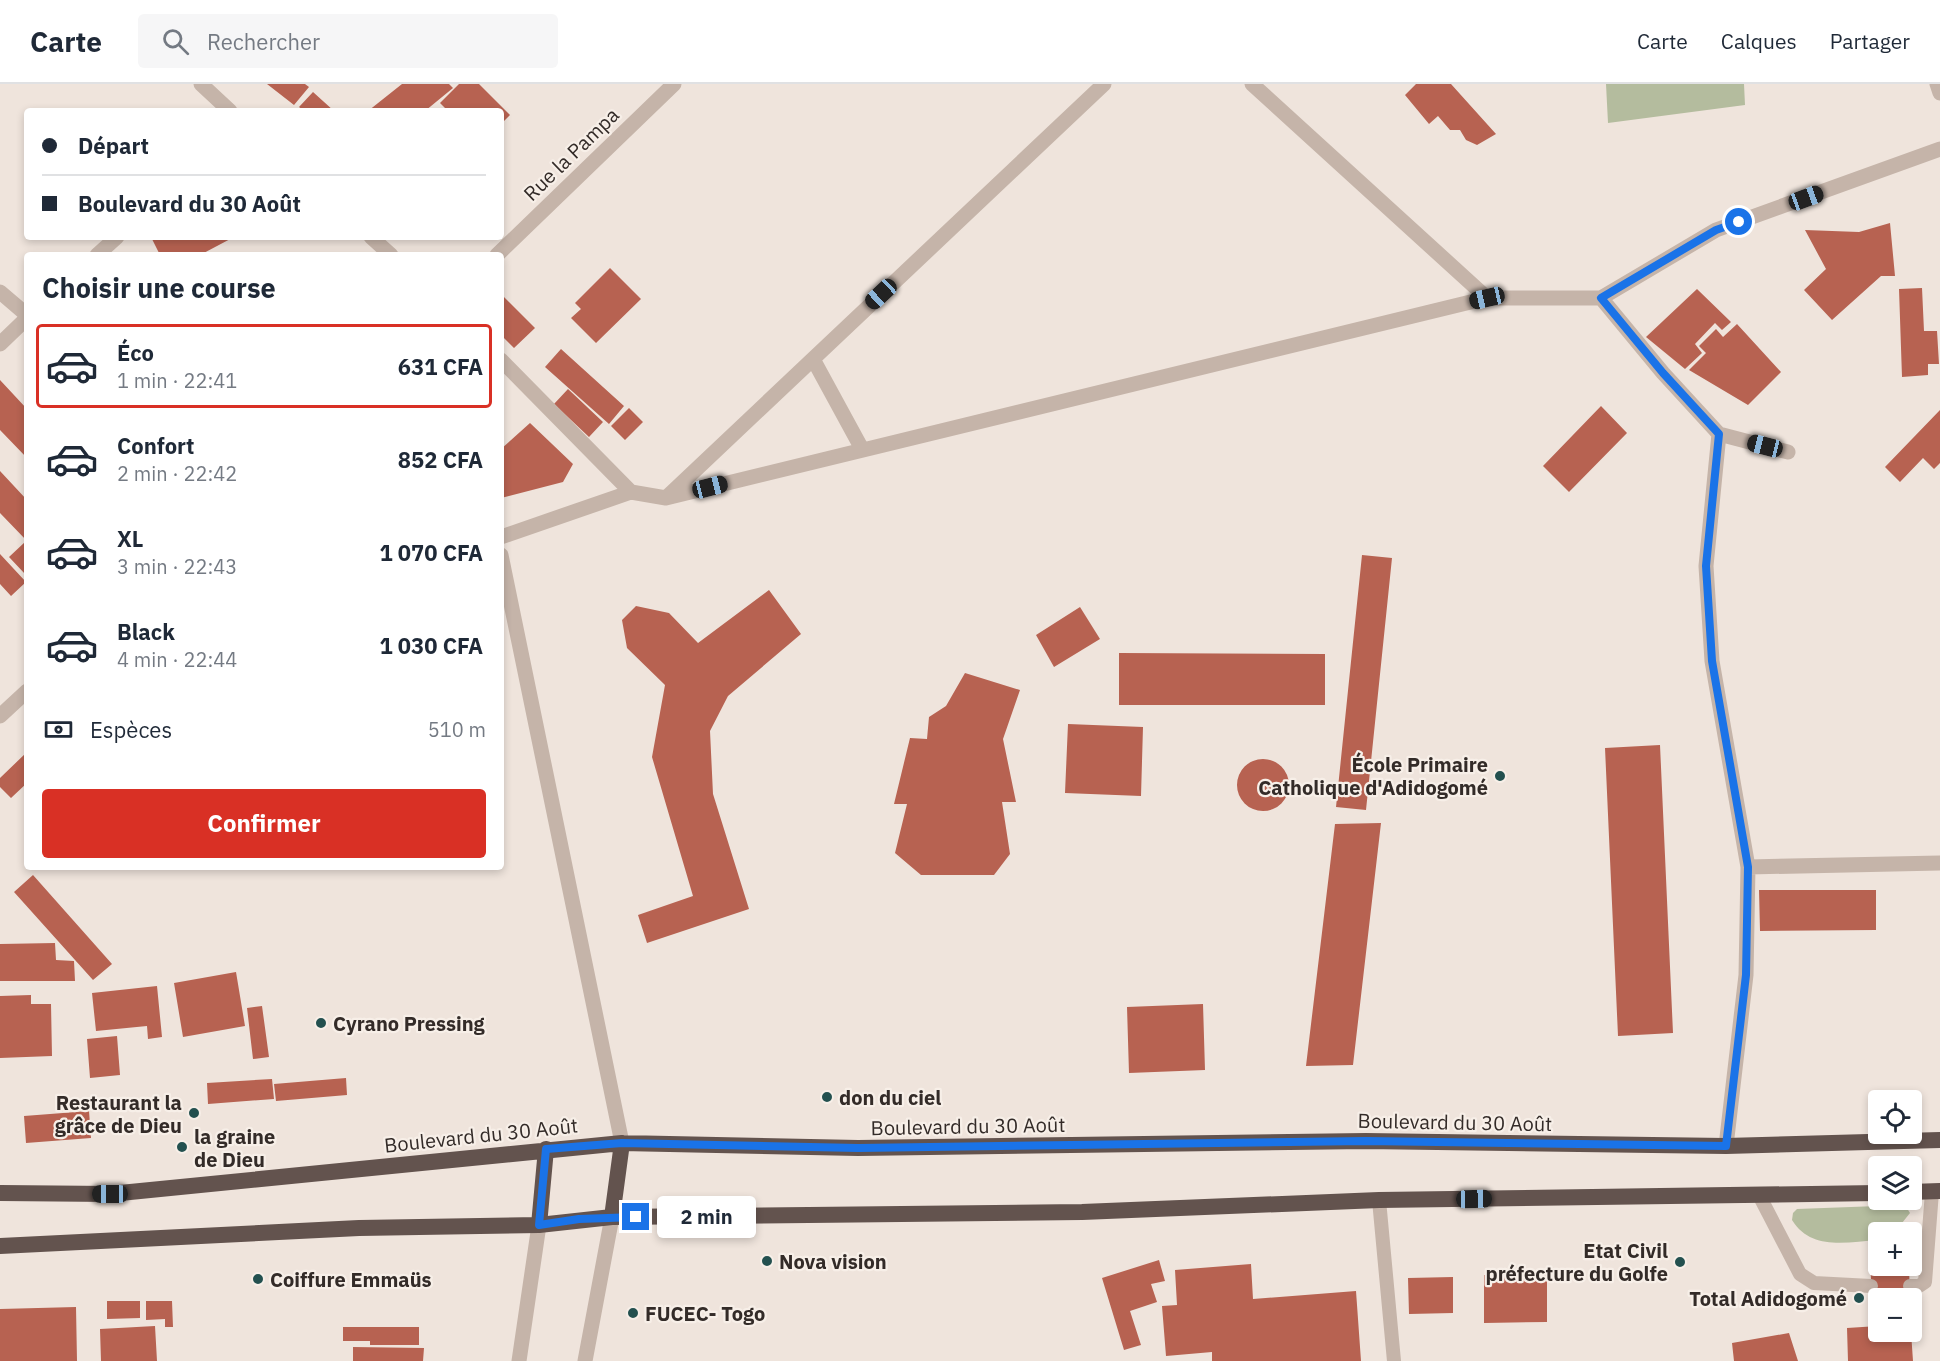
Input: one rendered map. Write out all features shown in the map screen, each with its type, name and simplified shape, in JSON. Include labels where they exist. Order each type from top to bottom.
[{"type":"highway","name":"Boulevard du 30 Août","points":[[0,1194],[110,1194],[622,1143],[858,1148],[1366,1141],[1726,1146],[1940,1140]]},
{"type":"highway","points":[[612,1217],[622,1143]]},
{"type":"highway","points":[[539,1225],[546,1149]]},
{"type":"highway","points":[[0,1246],[359,1228],[539,1225],[612,1217],[1082,1212],[1379,1200],[1868,1193]]},
{"type":"street","points":[[201,84],[227,108]]},
{"type":"street","name":"Rue la Pampa","points":[[501,252],[674,84]]},
{"type":"street","points":[[666,498],[1104,84]]},
{"type":"street","points":[[1252,84],[1487,298]]},
{"type":"street","points":[[1937,84],[1940,93]]},
{"type":"street","points":[[504,536],[631,492],[666,498],[1487,298],[1601,298],[1716,230],[1940,149]]},
{"type":"street","points":[[100,252],[114,240]]},
{"type":"street","points":[[374,240],[388,252]]},
{"type":"street","points":[[0,292],[24,313]]},
{"type":"street","points":[[1601,298],[1663,373],[1719,434],[1788,452]]},
{"type":"street","points":[[0,344],[24,319]]},
{"type":"street","points":[[813,358],[862,449]]},
{"type":"street","points":[[504,363],[631,492]]},
{"type":"street","points":[[1719,434],[1706,566],[1712,661],[1748,867],[1746,975],[1726,1146]]},
{"type":"street","points":[[504,570],[622,1143]]},
{"type":"street","points":[[0,716],[24,695]]},
{"type":"street","points":[[1748,867],[1940,863]]},
{"type":"street","points":[[585,1361],[612,1217]]},
{"type":"street","points":[[519,1361],[539,1225]]},
{"type":"lane","points":[[1910,1286],[1919,1286],[1925,1282],[1936,1191]]},
{"type":"lane","points":[[1759,1195],[1800,1274],[1806,1279],[1814,1283],[1871,1286]]},
{"type":"lane","points":[[1379,1200],[1394,1361]]},
{"type":"green space","points":[[1606,84],[1744,84],[1745,105],[1608,123]]},
{"type":"green space","points":[[1868,1206],[1868,1210],[1908,1210],[1910,1213],[1903,1222],[1868,1222],[1868,1241],[1842,1243],[1819,1240],[1800,1230],[1792,1220],[1793,1213],[1797,1209]]},
{"type":"building","points":[[267,84],[305,84],[309,87],[294,105]]},
{"type":"building","points":[[402,84],[449,84],[453,88],[429,108],[372,108]]},
{"type":"building","points":[[459,84],[479,84],[503,108],[445,108],[440,103]]},
{"type":"building","points":[[1416,84],[1451,84],[1496,134],[1477,145],[1466,140],[1460,130],[1450,130],[1438,116],[1429,124],[1405,95]]},
{"type":"building","points":[[313,92],[331,108],[300,108]]},
{"type":"building","points":[[504,109],[510,115],[504,121]]},
{"type":"building","points":[[1890,223],[1895,276],[1881,276],[1832,320],[1804,290],[1826,269],[1805,230],[1859,232]]},
{"type":"building","points":[[152,240],[228,240],[206,252],[158,252]]},
{"type":"building","points":[[610,268],[641,299],[596,343],[571,318],[581,309],[575,303]]},
{"type":"building","points":[[1922,288],[1924,331],[1937,331],[1939,364],[1928,364],[1928,375],[1902,377],[1899,289]]},
{"type":"building","points":[[1697,289],[1731,322],[1722,330],[1715,323],[1695,344],[1702,353],[1685,369],[1646,337]]},
{"type":"building","points":[[504,297],[535,328],[514,348],[504,338]]},
{"type":"building","points":[[1737,324],[1781,372],[1748,405],[1689,370],[1706,353],[1699,346],[1716,329],[1723,337]]},
{"type":"building","points":[[561,349],[624,406],[609,424],[545,367]]},
{"type":"building","points":[[0,380],[24,406],[24,455],[0,430]]},
{"type":"building","points":[[568,389],[603,422],[589,437],[554,404]]},
{"type":"building","points":[[1601,406],[1627,433],[1569,492],[1543,466]]},
{"type":"building","points":[[629,408],[643,422],[625,440],[611,426]]},
{"type":"building","points":[[1940,410],[1940,463],[1934,469],[1923,458],[1900,482],[1885,467]]},
{"type":"building","points":[[530,423],[573,464],[563,482],[504,497],[504,446]]},
{"type":"building","points":[[0,471],[24,497],[24,538],[0,513]]},
{"type":"building","points":[[24,543],[24,573],[9,557]]},
{"type":"building","points":[[0,554],[24,580],[24,584],[11,596],[0,584]]},
{"type":"building","points":[[1362,555],[1392,558],[1366,810],[1336,807]]},
{"type":"building","points":[[769,590],[801,634],[728,696],[710,731],[713,794],[749,909],[647,943],[638,915],[693,896],[652,757],[665,685],[627,648],[622,620],[636,606],[669,613],[698,643]]},
{"type":"building","points":[[1080,607],[1100,639],[1054,667],[1036,635]]},
{"type":"building","points":[[1119,653],[1325,654],[1325,705],[1119,705]]},
{"type":"building","points":[[965,673],[1020,690],[1003,739],[1016,802],[1002,802],[1010,854],[994,875],[921,875],[895,853],[907,804],[894,804],[910,738],[927,739],[929,717],[946,706]]},
{"type":"building","points":[[1068,724],[1143,727],[1141,796],[1065,793]]},
{"type":"building","points":[[1660,745],[1673,1033],[1618,1036],[1605,748]]},
{"type":"building","points":[[24,755],[24,786],[11,798],[0,787],[0,778]]},
{"type":"building","points":[[1263,759],[1273,761],[1281,767],[1287,775],[1289,785],[1287,795],[1281,803],[1273,809],[1263,811],[1253,809],[1245,803],[1239,795],[1237,785],[1239,775],[1245,767],[1253,761]]},
{"type":"building","points":[[1381,823],[1353,1065],[1306,1066],[1335,824]]},
{"type":"building","points":[[33,875],[112,964],[93,980],[14,892]]},
{"type":"building","points":[[1759,890],[1876,890],[1876,930],[1760,931]]},
{"type":"building","points":[[55,943],[56,960],[74,961],[75,981],[0,981],[0,944]]},
{"type":"building","points":[[236,972],[245,1026],[183,1037],[174,983]]},
{"type":"building","points":[[157,986],[162,1037],[148,1039],[147,1026],[96,1031],[92,993]]},
{"type":"building","points":[[31,995],[31,1004],[51,1004],[52,1056],[0,1058],[0,996]]},
{"type":"building","points":[[1203,1004],[1205,1070],[1129,1073],[1127,1007]]},
{"type":"building","points":[[262,1006],[269,1057],[253,1059],[247,1008]]},
{"type":"building","points":[[117,1036],[120,1075],[90,1078],[87,1039]]},
{"type":"building","points":[[346,1078],[347,1095],[276,1101],[274,1084]]},
{"type":"building","points":[[272,1079],[274,1099],[208,1104],[207,1083]]},
{"type":"building","points":[[89,1111],[91,1138],[26,1143],[24,1116]]},
{"type":"building","points":[[1159,1260],[1165,1281],[1151,1284],[1157,1302],[1130,1311],[1141,1345],[1124,1350],[1102,1278]]},
{"type":"building","points":[[1251,1264],[1253,1299],[1356,1291],[1361,1361],[1212,1361],[1212,1352],[1166,1356],[1162,1306],[1177,1305],[1175,1270]]},
{"type":"building","points":[[1547,1273],[1547,1322],[1484,1323],[1484,1275]]},
{"type":"building","points":[[1871,1276],[1909,1276],[1910,1288],[1871,1288]]},
{"type":"building","points":[[1453,1277],[1453,1313],[1409,1314],[1408,1278]]},
{"type":"building","points":[[107,1301],[140,1301],[140,1318],[107,1319]]},
{"type":"building","points":[[146,1301],[172,1301],[173,1327],[165,1327],[165,1319],[146,1320]]},
{"type":"building","points":[[76,1307],[77,1361],[0,1361],[0,1309]]},
{"type":"building","points":[[155,1326],[157,1361],[101,1361],[100,1329]]},
{"type":"building","points":[[343,1327],[419,1327],[419,1345],[370,1345],[370,1341],[343,1341]]},
{"type":"building","points":[[1868,1327],[1868,1342],[1912,1342],[1913,1361],[1848,1361],[1847,1328]]},
{"type":"building","points":[[1789,1333],[1798,1361],[1734,1361],[1732,1343]]},
{"type":"building","points":[[353,1347],[424,1348],[423,1361],[353,1361]]},
{"type":"place","name":"École Primaire Catholique d'Adidogomé","points":[[1500,776]]},
{"type":"place","name":"Cyrano Pressing","points":[[321,1023]]},
{"type":"place","name":"don du ciel","points":[[827,1097]]},
{"type":"place","name":"Restaurant la grâce de Dieu","points":[[194,1113]]},
{"type":"place","name":"la graine de Dieu","points":[[182,1147]]},
{"type":"place","name":"Nova vision","points":[[767,1261]]},
{"type":"place","name":"Etat Civil préfecture du Golfe","points":[[1680,1262]]},
{"type":"place","name":"Coiffure Emmaüs","points":[[258,1279]]},
{"type":"place","name":"Total Adidogomé","points":[[1859,1298]]},
{"type":"place","name":"FUCEC- Togo","points":[[633,1313]]},
{"type":"route","points":[[636,1217],[579,1219],[539,1225],[546,1149],[622,1143],[858,1148],[1366,1141],[1726,1146],[1746,975],[1748,867],[1712,661],[1706,566],[1719,434],[1663,373],[1601,298],[1716,230],[1739,222]]}]
